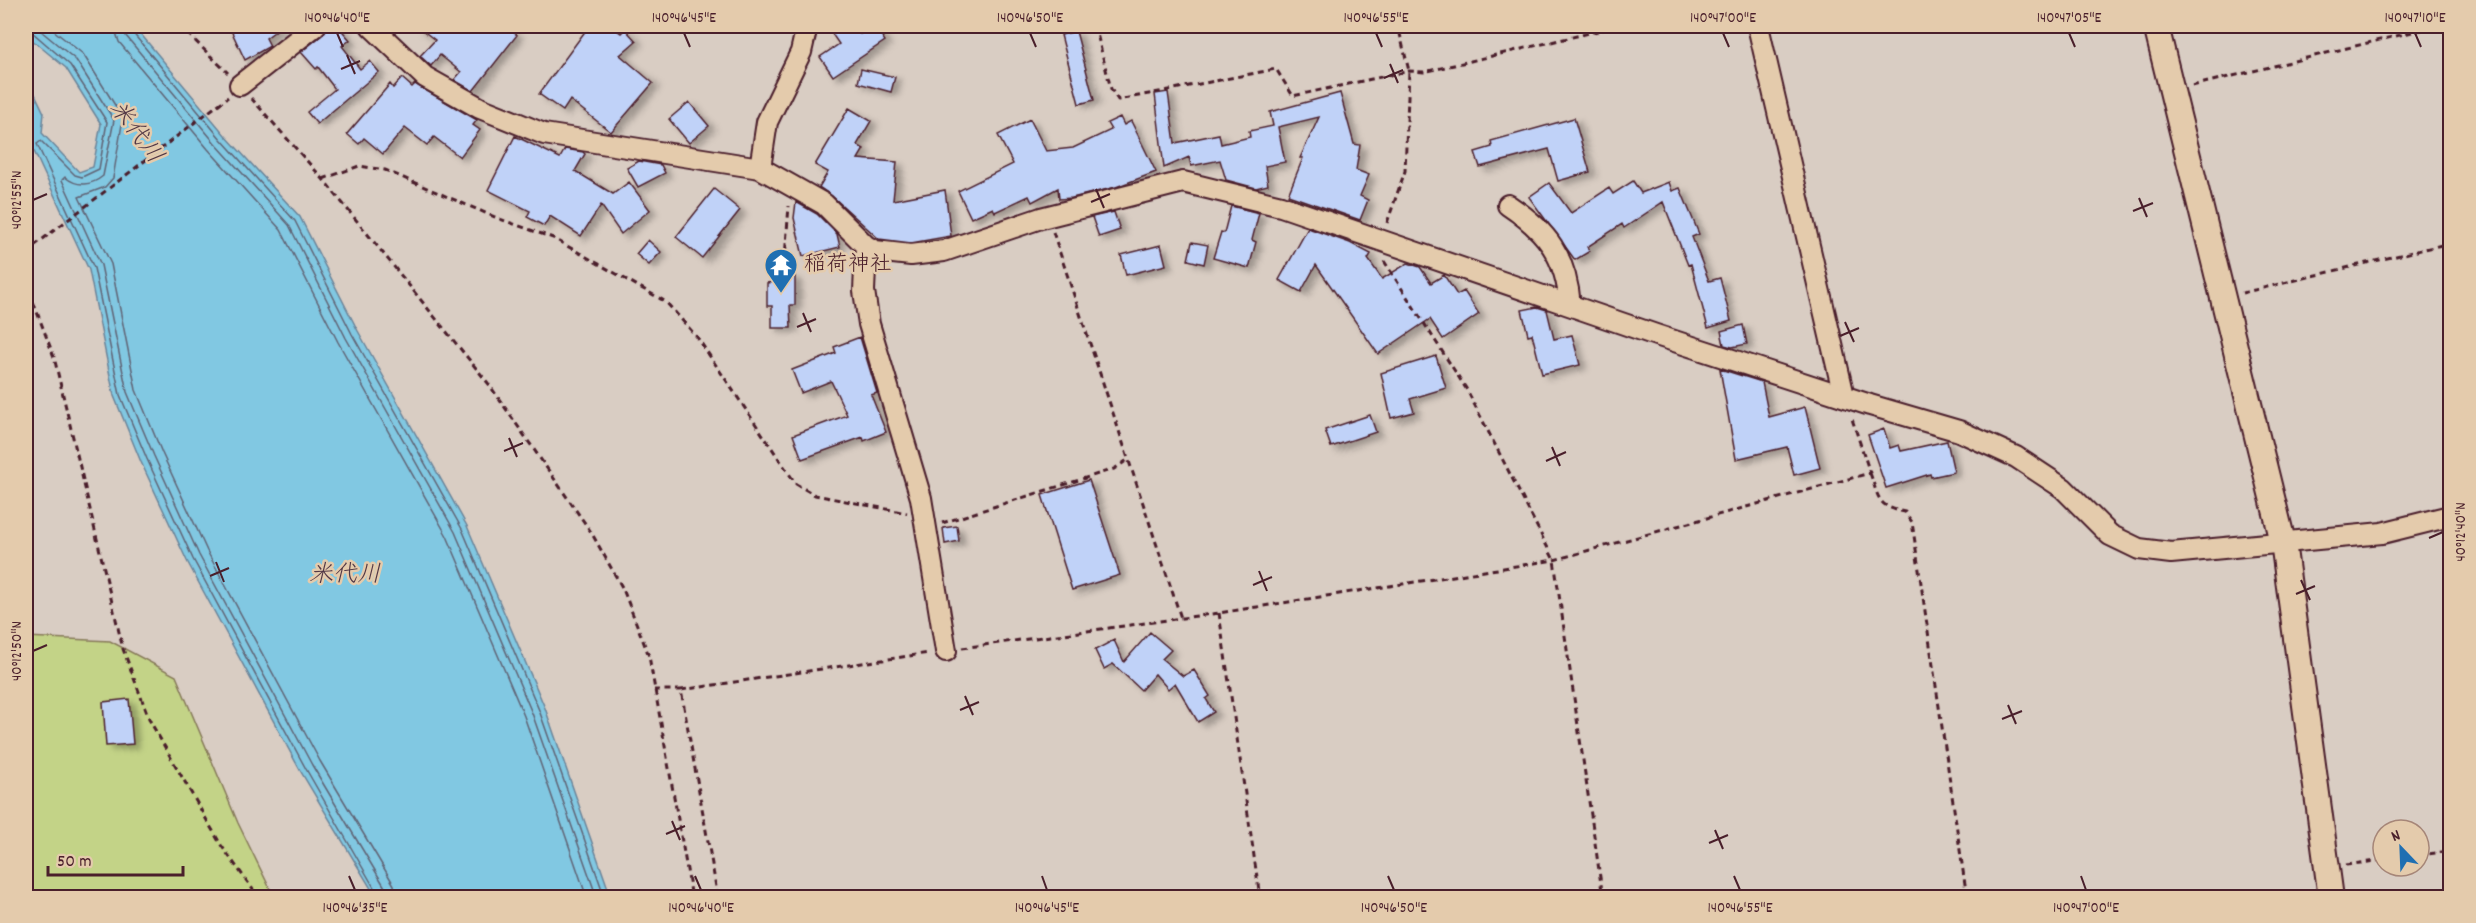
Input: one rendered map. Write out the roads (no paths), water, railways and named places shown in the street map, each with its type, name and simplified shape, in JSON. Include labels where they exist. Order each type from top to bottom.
[{"type":"street","points":[[240,85],[315,26]]},
{"type":"street","points":[[371,26],[425,77],[480,108],[544,134],[760,168],[824,204],[866,246],[875,251],[911,255],[944,251],[1048,216],[1183,182],[1281,206],[1844,396],[1959,430],[2016,457],[2063,488],[2110,536],[2139,549],[2171,553],[2382,533],[2451,516]]},
{"type":"street","points":[[760,168],[767,122],[801,51],[807,26]]},
{"type":"street","points":[[1758,26],[1844,396]]},
{"type":"street","points":[[2156,26],[2283,542],[2331,897]]},
{"type":"street","points":[[1508,205],[1533,221],[1547,237],[1565,273],[1570,305]]},
{"type":"street","points":[[866,246],[864,291],[869,324],[925,520],[946,651]]},
{"type":"water","name":"米代川","points":[[26,26],[134,26],[225,135],[300,217],[358,331],[467,526],[545,708],[611,897],[376,897],[301,772],[187,561],[141,462],[114,396],[89,270],[26,134],[26,75],[44,113],[42,133],[79,172],[93,167],[101,124],[66,68],[26,35]]},
{"type":"place","name":"稲荷神社","points":[[781,294]]}]
